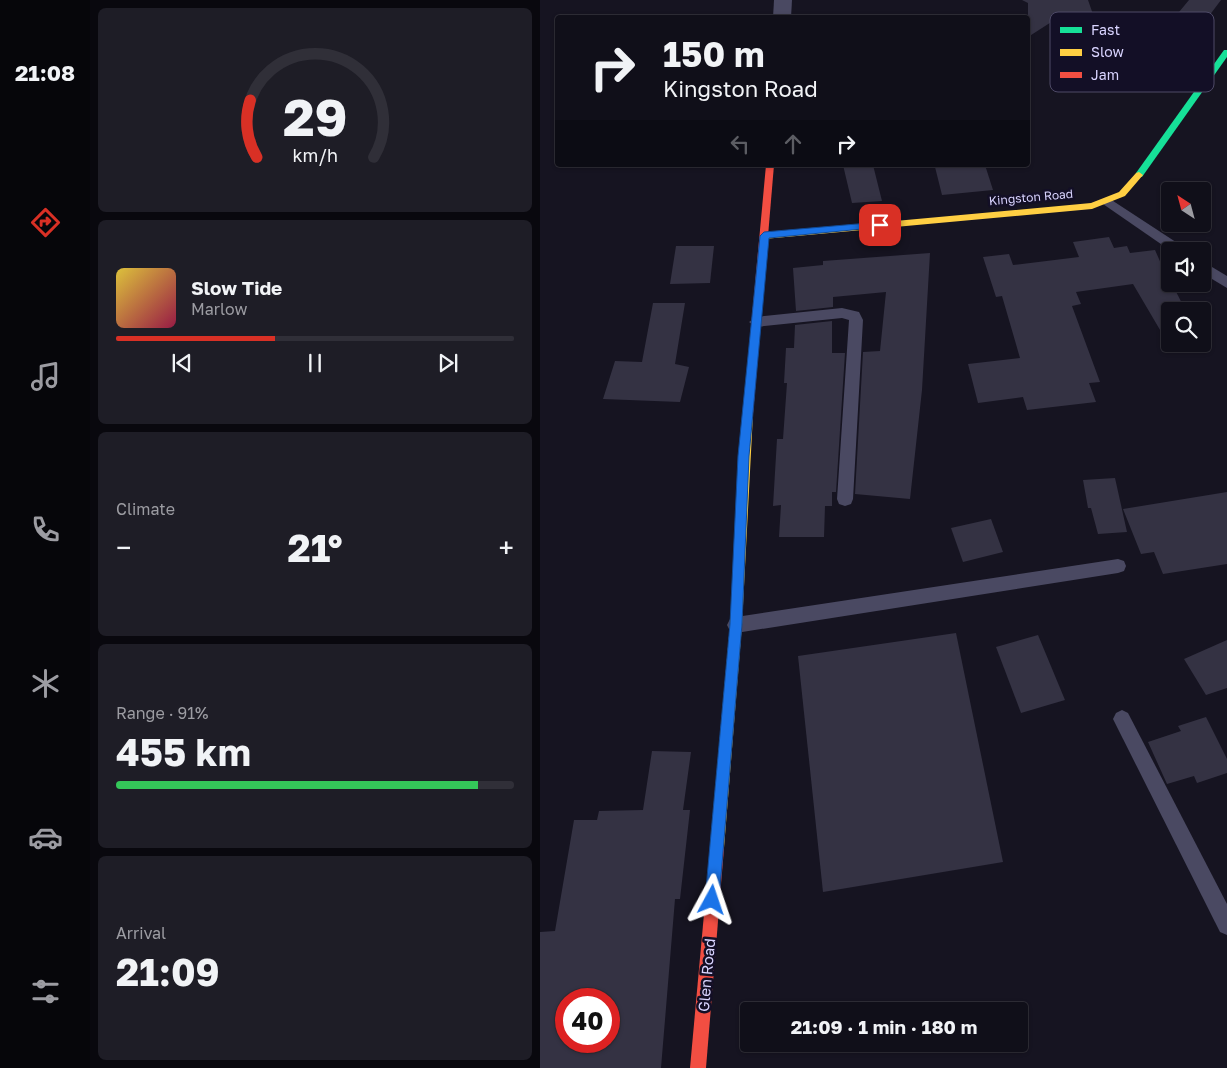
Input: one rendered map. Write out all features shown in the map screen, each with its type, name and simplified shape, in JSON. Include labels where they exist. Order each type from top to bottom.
[{"type":"street","points":[[782,15],[783,0]]},
{"type":"street","name":"Kingston Road","points":[[1214,71],[1227,52]]},
{"type":"street","name":"Kingston Road","points":[[764,236],[1092,206],[1122,194],[1142,173],[1199,92]]},
{"type":"street","name":"Glen Road","points":[[698,1068],[736,624],[744,456],[770,167]]},
{"type":"lane","points":[[1107,201],[1167,242]]},
{"type":"lane","points":[[1211,272],[1227,283]]},
{"type":"lane","points":[[756,322],[842,313],[854,316],[856,320],[846,499]]},
{"type":"lane","points":[[736,624],[1118,566]]},
{"type":"lane","points":[[1122,719],[1227,925]]},
{"type":"building","points":[[1022,0],[1088,0],[1092,12],[1050,12],[1050,23],[1030,36],[1028,3]]},
{"type":"building","points":[[1189,0],[1221,0],[1212,12],[1179,12]]},
{"type":"building","points":[[843,167],[874,167],[882,201],[852,203]]},
{"type":"building","points":[[935,167],[986,167],[993,190],[942,195]]},
{"type":"building","points":[[1109,237],[1114,248],[1127,246],[1130,253],[1155,250],[1161,264],[1161,292],[1176,292],[1181,302],[1161,302],[1161,332],[1133,284],[1076,292],[1081,304],[1072,306],[1100,382],[1089,383],[1096,402],[1027,410],[1023,397],[978,403],[968,364],[1020,358],[1002,296],[996,297],[983,257],[1009,254],[1013,265],[1079,257],[1073,242]]},
{"type":"building","points":[[676,246],[714,246],[710,283],[670,284]]},
{"type":"building","points":[[930,253],[922,390],[910,499],[855,494],[863,352],[880,351],[886,292],[833,297],[833,307],[796,311],[793,268],[823,265],[823,261]]},
{"type":"building","points":[[653,303],[685,303],[675,364],[689,367],[680,402],[603,399],[615,361],[642,362]]},
{"type":"building","points":[[832,321],[832,353],[845,353],[836,492],[832,492],[832,506],[825,506],[824,537],[779,537],[781,505],[773,506],[777,439],[783,439],[787,383],[784,383],[786,348],[794,348],[795,325]]},
{"type":"building","points":[[1115,478],[1127,532],[1098,534],[1091,508],[1088,508],[1083,480]]},
{"type":"building","points":[[1227,492],[1227,564],[1163,574],[1154,552],[1141,554],[1123,509]]},
{"type":"building","points":[[991,519],[1003,552],[963,562],[951,528]]},
{"type":"building","points":[[956,633],[1003,862],[823,892],[798,656]]},
{"type":"building","points":[[1038,635],[1065,700],[1021,713],[996,647]]},
{"type":"building","points":[[1227,640],[1227,688],[1206,695],[1184,659]]},
{"type":"building","points":[[1206,717],[1227,759],[1227,773],[1197,783],[1194,776],[1167,784],[1148,742],[1181,731],[1178,726]]},
{"type":"building","points":[[652,751],[691,752],[683,810],[690,810],[680,899],[675,899],[661,1068],[540,1068],[540,932],[555,931],[574,820],[597,820],[599,811],[643,810]]},
{"type":"traffic: fast","points":[[1214,70],[1227,52]]},
{"type":"traffic: fast","points":[[1139,175],[1198,92]]},
{"type":"traffic: slow","points":[[764,236],[1092,206],[1122,194],[1139,175]]},
{"type":"traffic: slow","points":[[717,848],[736,625],[748,414]]},
{"type":"traffic: jam","points":[[748,414],[770,167]]},
{"type":"traffic: jam","points":[[698,1068],[717,848]]},
{"type":"route","points":[[712,900],[736,624],[744,456],[764,236],[880,225]]}]
